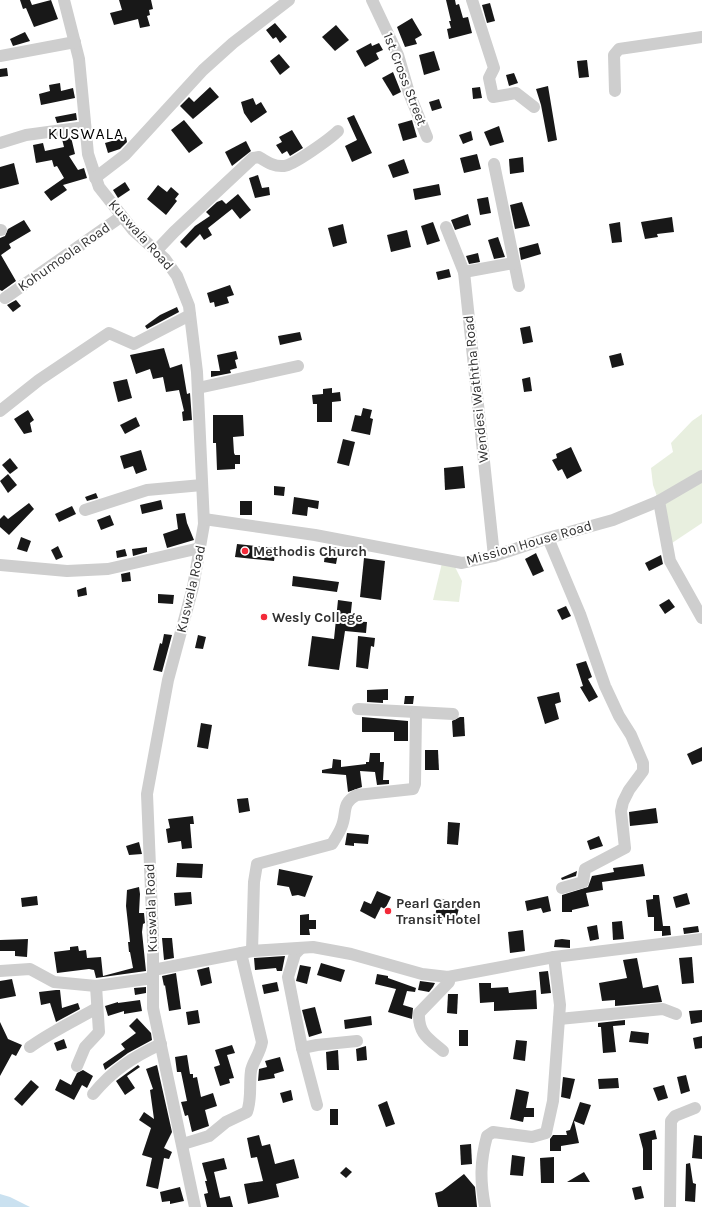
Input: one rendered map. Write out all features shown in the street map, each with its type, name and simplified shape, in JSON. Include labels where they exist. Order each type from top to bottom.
[{"type":"street","name":"Kuswala Road","points":[[64,0],[79,60],[88,154],[99,187],[133,230],[165,260],[177,276],[189,306],[198,388],[204,519],[193,587],[168,680],[147,794],[153,1008],[183,1144],[195,1207]]},
{"type":"street","points":[[96,178],[125,156],[218,56],[289,0]]},
{"type":"street","name":"1st Cross Street","points":[[372,0],[398,55],[409,93],[428,137]]},
{"type":"street","points":[[472,0],[494,68],[489,78],[493,97],[516,93],[534,107]]},
{"type":"street","points":[[615,91],[614,55],[619,49],[702,37]]},
{"type":"street","points":[[0,56],[75,42]]},
{"type":"street","points":[[0,143],[26,135],[85,127]]},
{"type":"street","points":[[156,251],[174,232],[253,158],[259,157],[272,165],[286,166],[330,139],[338,131]]},
{"type":"street","points":[[494,164],[519,286]]},
{"type":"street","name":"Kohumoola Road","points":[[5,298],[122,216]]},
{"type":"street","name":"Wendesi Waththa Road","points":[[446,227],[464,272],[494,556]]},
{"type":"street","points":[[464,272],[514,263]]},
{"type":"street","points":[[0,410],[39,380],[109,333],[134,344],[190,315]]},
{"type":"street","points":[[198,388],[298,366]]},
{"type":"street","name":"Mission House Road","points":[[204,519],[314,535],[462,563],[494,556],[548,538],[613,520],[659,501],[702,476]]},
{"type":"street","points":[[85,510],[147,490],[202,485]]},
{"type":"street","points":[[659,501],[670,561],[702,618]]},
{"type":"street","points":[[548,538],[580,614],[605,686],[619,716],[632,735],[643,762],[643,771],[628,790],[621,811],[625,848],[585,869],[583,882],[562,888]]},
{"type":"street","points":[[0,565],[68,571],[108,569],[200,548]]},
{"type":"street","points":[[358,709],[416,714],[453,714]]},
{"type":"street","points":[[183,1144],[209,1136],[226,1122],[247,1112],[250,1103],[251,1070],[260,1053],[262,1042],[246,952],[257,864],[332,844],[342,827],[345,807],[349,800],[357,795],[413,789],[416,784],[416,714]]},
{"type":"street","points":[[0,971],[30,969],[54,982],[96,986],[246,952],[313,947],[351,954],[422,974],[448,977],[554,957],[702,939]]},
{"type":"street","points":[[301,948],[295,954],[288,977],[302,1048],[317,1105]]},
{"type":"street","points":[[485,1207],[480,1182],[482,1152],[486,1136],[492,1132],[532,1137],[546,1134],[553,1101],[560,1005],[554,957]]},
{"type":"street","points":[[443,1051],[424,1035],[419,1024],[419,1013],[449,982],[448,977]]},
{"type":"street","points":[[77,1066],[85,1047],[99,1032],[96,986]]},
{"type":"street","points":[[30,1047],[51,1032],[72,1023],[97,1008]]},
{"type":"street","points":[[559,1019],[663,1009],[676,1014]]},
{"type":"street","points":[[302,1048],[317,1044],[357,1041]]},
{"type":"street","points":[[93,1094],[108,1076],[143,1052],[161,1044]]},
{"type":"street","points":[[670,1207],[672,1121],[675,1116],[695,1108]]},
{"type":"green space","points":[[702,414],[702,474],[658,499],[653,485],[651,468],[673,452],[671,443],[692,421]]},
{"type":"green space","points":[[702,481],[702,523],[669,545],[663,504]]},
{"type":"green space","points":[[442,563],[454,565],[462,581],[459,602],[433,600]]},
{"type":"water","points":[[0,1194],[10,1197],[30,1207],[0,1207]]},
{"type":"building","points":[[20,0],[30,0],[32,5],[51,0],[58,19],[34,27],[26,8],[23,9]]},
{"type":"building","points":[[119,0],[151,0],[153,9],[149,10],[150,15],[147,16],[150,26],[140,28],[138,19],[114,25],[110,13],[122,10]]},
{"type":"building","points":[[446,0],[455,0],[456,5],[459,4],[463,18],[468,17],[472,33],[449,39],[447,29],[451,28],[449,21],[451,21]]},
{"type":"building","points":[[490,3],[495,21],[487,23],[482,5]]},
{"type":"building","points":[[412,18],[422,35],[415,39],[417,44],[405,47],[397,27]]},
{"type":"building","points":[[275,23],[287,37],[280,43],[276,37],[273,39],[266,30]]},
{"type":"building","points":[[336,25],[349,40],[335,51],[322,37]]},
{"type":"building","points":[[25,32],[30,41],[13,46],[10,39]]},
{"type":"building","points":[[371,43],[372,46],[379,43],[383,50],[376,53],[379,59],[365,67],[356,51]]},
{"type":"building","points":[[434,51],[440,70],[424,75],[419,55]]},
{"type":"building","points":[[279,54],[290,67],[280,75],[270,61]]},
{"type":"building","points":[[587,60],[589,77],[579,78],[577,61]]},
{"type":"building","points":[[7,68],[8,76],[0,77],[0,69]]},
{"type":"building","points":[[393,72],[401,92],[393,96],[382,78]]},
{"type":"building","points":[[514,73],[518,83],[509,86],[506,75]]},
{"type":"building","points":[[60,83],[61,91],[73,88],[75,98],[41,105],[39,94],[50,91],[49,85]]},
{"type":"building","points":[[548,86],[557,140],[548,142],[541,105],[536,89]]},
{"type":"building","points":[[210,87],[219,97],[193,119],[180,106],[189,97],[194,102]]},
{"type":"building","points":[[480,87],[482,98],[473,99],[472,88]]},
{"type":"building","points":[[253,98],[256,105],[261,102],[267,112],[251,123],[244,113],[241,102]]},
{"type":"building","points":[[439,99],[442,108],[432,111],[429,102]]},
{"type":"building","points":[[76,113],[77,120],[57,123],[55,117]]},
{"type":"building","points":[[354,115],[372,153],[352,162],[345,146],[357,140],[347,118]]},
{"type":"building","points":[[184,120],[203,143],[189,153],[171,130]]},
{"type":"building","points":[[412,120],[417,137],[403,141],[398,124]]},
{"type":"building","points":[[499,126],[504,142],[490,146],[484,132]]},
{"type":"building","points":[[292,130],[303,148],[290,156],[287,151],[282,154],[276,145],[282,142],[279,137]]},
{"type":"building","points":[[471,131],[473,140],[463,144],[459,135]]},
{"type":"building","points":[[71,137],[75,154],[69,156],[78,170],[84,168],[87,178],[63,185],[67,190],[51,201],[44,192],[64,178],[57,166],[54,167],[52,160],[36,163],[33,145],[43,143],[45,151],[64,147],[62,139]]},
{"type":"building","points":[[126,137],[127,142],[120,149],[108,153],[105,143]]},
{"type":"building","points":[[246,141],[251,151],[232,166],[225,152]]},
{"type":"building","points":[[477,154],[481,169],[464,173],[460,158]]},
{"type":"building","points":[[523,157],[524,172],[510,174],[509,159]]},
{"type":"building","points":[[404,159],[409,173],[393,178],[388,165]]},
{"type":"building","points":[[14,163],[19,184],[0,189],[0,167]]},
{"type":"building","points":[[258,175],[262,188],[269,187],[270,195],[255,198],[249,178]]},
{"type":"building","points":[[125,182],[130,190],[118,198],[113,190]]},
{"type":"building","points":[[439,184],[441,195],[415,200],[413,189]]},
{"type":"building","points":[[158,185],[167,192],[171,187],[179,194],[175,199],[177,201],[166,215],[147,199]]},
{"type":"building","points":[[238,194],[251,210],[240,219],[232,209],[208,228],[212,235],[204,240],[200,234],[186,248],[180,242],[195,226],[210,216],[206,212],[217,202],[222,200],[226,204]]},
{"type":"building","points":[[488,197],[491,213],[480,215],[477,199]]},
{"type":"building","points":[[522,202],[530,226],[515,229],[510,205]]},
{"type":"building","points":[[468,214],[471,225],[455,230],[451,220]]},
{"type":"building","points":[[672,217],[674,232],[657,234],[658,237],[645,239],[641,222]]},
{"type":"building","points":[[24,220],[31,231],[9,244],[11,248],[1,255],[16,281],[2,291],[0,290],[0,238],[5,236],[8,229]]},
{"type":"building","points":[[433,222],[440,241],[427,245],[421,226]]},
{"type":"building","points":[[620,222],[622,242],[612,243],[609,224]]},
{"type":"building","points":[[343,224],[347,243],[333,247],[328,228]]},
{"type":"building","points":[[407,230],[411,247],[391,252],[387,235]]},
{"type":"building","points":[[498,237],[505,257],[494,259],[488,240]]},
{"type":"building","points":[[538,243],[541,254],[521,260],[519,248]]},
{"type":"building","points":[[478,253],[480,262],[469,264],[466,256]]},
{"type":"building","points":[[449,269],[451,277],[438,280],[436,272]]},
{"type":"building","points":[[230,285],[234,295],[227,297],[229,303],[215,307],[214,302],[210,303],[207,293]]},
{"type":"building","points":[[16,300],[21,306],[13,312],[7,305]]},
{"type":"building","points":[[177,307],[179,312],[147,329],[145,326],[160,315]]},
{"type":"building","points":[[530,326],[533,342],[523,344],[520,328]]},
{"type":"building","points":[[300,332],[302,340],[280,345],[278,336]]},
{"type":"building","points":[[164,348],[170,368],[182,364],[187,394],[190,393],[192,420],[183,421],[182,412],[184,411],[179,390],[166,392],[163,377],[153,379],[150,369],[136,374],[130,355]]},
{"type":"building","points":[[236,351],[238,359],[235,360],[237,368],[230,370],[231,373],[211,377],[211,371],[220,371],[217,355]]},
{"type":"building","points":[[621,353],[624,365],[612,368],[609,356]]},
{"type":"building","points":[[530,377],[532,391],[524,392],[522,379]]},
{"type":"building","points":[[127,379],[132,398],[118,402],[113,382]]},
{"type":"building","points":[[332,388],[332,393],[340,392],[341,401],[332,402],[332,422],[317,422],[317,404],[313,404],[312,395],[323,394],[323,389]]},
{"type":"building","points":[[363,408],[372,410],[370,418],[373,419],[370,435],[351,431],[355,415],[361,416]]},
{"type":"building","points":[[28,410],[34,420],[30,423],[32,432],[24,434],[14,419]]},
{"type":"building","points":[[213,415],[243,415],[244,436],[233,437],[234,453],[235,455],[240,455],[240,464],[235,464],[235,469],[217,470],[216,443],[213,443]]},
{"type":"building","points":[[136,417],[140,426],[125,434],[120,425]]},
{"type":"building","points":[[343,439],[355,442],[349,466],[337,463]]},
{"type":"building","points":[[571,447],[582,471],[567,479],[562,469],[558,471],[552,460],[557,458],[556,454]]},
{"type":"building","points":[[141,450],[147,470],[136,474],[133,466],[124,469],[120,456]]},
{"type":"building","points":[[10,458],[18,468],[10,474],[2,465]]},
{"type":"building","points":[[463,466],[465,488],[445,490],[444,468]]},
{"type":"building","points":[[8,474],[17,485],[8,493],[0,481]]},
{"type":"building","points":[[274,486],[285,487],[284,496],[274,495]]},
{"type":"building","points":[[96,493],[98,498],[87,501],[85,497]]},
{"type":"building","points":[[294,497],[319,501],[318,509],[308,507],[307,516],[292,514]]},
{"type":"building","points":[[161,500],[163,509],[142,514],[140,505]]},
{"type":"building","points":[[240,501],[252,501],[252,515],[240,515]]},
{"type":"building","points":[[29,503],[34,509],[9,535],[0,527],[0,519],[4,515],[8,519]]},
{"type":"building","points":[[72,506],[76,514],[59,522],[55,514]]},
{"type":"building","points":[[185,513],[187,523],[194,540],[167,548],[163,534],[178,529],[176,514]]},
{"type":"building","points":[[110,515],[114,525],[101,530],[97,520]]},
{"type":"building","points":[[21,537],[31,541],[27,552],[17,549]]},
{"type":"building","points":[[237,544],[276,548],[274,561],[235,557]]},
{"type":"building","points":[[58,546],[63,557],[56,560],[51,550]]},
{"type":"building","points":[[326,546],[339,548],[336,564],[324,562]]},
{"type":"building","points":[[147,547],[147,552],[133,556],[132,549]]},
{"type":"building","points":[[125,549],[127,556],[117,558],[116,551]]},
{"type":"building","points":[[536,553],[544,571],[533,576],[525,559]]},
{"type":"building","points":[[661,555],[663,564],[649,571],[645,563]]},
{"type":"building","points":[[364,558],[385,561],[381,600],[360,597]]},
{"type":"building","points":[[130,572],[131,581],[122,582],[121,574]]},
{"type":"building","points":[[293,576],[339,582],[337,592],[292,586]]},
{"type":"building","points":[[86,587],[87,595],[78,597],[77,590]]},
{"type":"building","points":[[158,594],[174,595],[173,604],[158,603]]},
{"type":"building","points":[[669,599],[675,607],[665,614],[659,605]]},
{"type":"building","points":[[338,600],[352,602],[350,621],[367,622],[366,633],[345,631],[339,670],[308,666],[312,636],[334,639]]},
{"type":"building","points":[[566,606],[571,616],[562,620],[557,610]]},
{"type":"building","points":[[164,634],[172,635],[162,672],[153,670]]},
{"type":"building","points":[[198,635],[206,637],[203,649],[195,648]]},
{"type":"building","points":[[358,636],[375,638],[374,647],[371,646],[368,669],[356,667]]},
{"type":"building","points":[[586,661],[592,677],[588,679],[598,697],[589,702],[580,687],[583,686],[576,664]]},
{"type":"building","points":[[388,689],[388,700],[383,700],[383,703],[367,702],[367,690]]},
{"type":"building","points":[[559,692],[561,702],[555,704],[559,719],[545,724],[537,697]]},
{"type":"building","points":[[405,696],[414,696],[413,704],[404,704]]},
{"type":"building","points":[[362,717],[408,721],[408,741],[394,741],[394,732],[362,732]]},
{"type":"building","points":[[460,717],[464,717],[465,736],[453,737],[452,721]]},
{"type":"building","points":[[201,723],[212,725],[208,749],[197,747]]},
{"type":"building","points":[[702,747],[702,761],[692,765],[687,754]]},
{"type":"building","points":[[425,750],[438,750],[439,770],[425,770]]},
{"type":"building","points":[[370,753],[380,753],[380,762],[384,762],[383,780],[389,780],[389,784],[377,785],[375,772],[360,771],[362,787],[348,792],[346,775],[322,773],[322,770],[332,768],[333,759],[341,760],[341,767],[366,764],[366,762],[369,762]]},
{"type":"building","points":[[248,798],[250,811],[239,813],[237,799]]},
{"type":"building","points":[[656,808],[658,823],[630,826],[629,812]]},
{"type":"building","points":[[193,816],[194,824],[190,824],[192,848],[182,849],[181,841],[168,843],[166,829],[170,828],[168,819]]},
{"type":"building","points":[[448,822],[460,823],[458,845],[447,844]]},
{"type":"building","points":[[347,833],[369,835],[368,844],[354,843],[354,846],[345,845]]},
{"type":"building","points":[[599,836],[603,846],[590,850],[587,841]]},
{"type":"building","points":[[139,842],[142,854],[129,855],[126,846]]},
{"type":"building","points":[[177,863],[203,864],[202,878],[176,877]]},
{"type":"building","points":[[643,864],[645,876],[602,882],[603,890],[586,893],[589,906],[572,910],[572,912],[562,912],[562,895],[588,887],[592,876],[614,872],[613,868]]},
{"type":"building","points":[[279,869],[313,876],[305,897],[298,895],[292,896],[289,887],[277,885]]},
{"type":"building","points":[[577,871],[576,876],[562,880],[561,878]]},
{"type":"building","points":[[139,887],[139,913],[144,913],[145,923],[143,924],[142,932],[146,971],[96,978],[94,970],[89,969],[57,973],[54,952],[70,950],[70,947],[78,946],[79,951],[86,950],[87,958],[101,957],[103,976],[133,968],[128,942],[130,942],[126,906],[127,890]]},
{"type":"building","points":[[377,891],[391,897],[385,909],[381,907],[375,919],[360,911],[364,901],[371,904]]},
{"type":"building","points":[[191,892],[192,904],[175,906],[174,893]]},
{"type":"building","points":[[687,893],[690,904],[676,908],[673,897]]},
{"type":"building","points":[[653,895],[659,895],[663,926],[670,926],[671,935],[662,936],[662,931],[654,931],[654,917],[648,917],[646,900],[653,899]]},
{"type":"building","points":[[37,896],[38,905],[22,907],[21,898]]},
{"type":"building","points":[[548,896],[551,911],[543,913],[541,908],[527,911],[525,901]]},
{"type":"building","points":[[439,898],[460,904],[456,920],[443,917],[442,922],[434,920]]},
{"type":"building","points":[[309,914],[309,920],[316,920],[316,929],[309,929],[310,935],[300,935],[300,915]]},
{"type":"building","points":[[622,921],[624,939],[613,940],[612,922]]},
{"type":"building","points":[[597,925],[599,939],[590,941],[587,927]]},
{"type":"building","points":[[698,926],[699,932],[684,934],[683,928]]},
{"type":"building","points":[[523,930],[525,951],[510,953],[508,932]]},
{"type":"building","points":[[162,938],[172,938],[174,958],[164,960]]},
{"type":"building","points":[[28,939],[27,957],[15,956],[15,951],[0,951],[0,940]]},
{"type":"building","points":[[555,940],[570,940],[570,948],[554,947]]},
{"type":"building","points":[[285,956],[282,971],[277,971],[276,968],[255,970],[254,958]]},
{"type":"building","points":[[692,957],[694,983],[682,984],[679,958]]},
{"type":"building","points":[[637,958],[643,988],[658,985],[662,1002],[615,1006],[615,1000],[602,1001],[599,983],[627,978],[623,960]]},
{"type":"building","points":[[321,963],[345,970],[341,982],[317,975]]},
{"type":"building","points":[[300,965],[311,967],[307,984],[296,981]]},
{"type":"building","points":[[209,967],[212,983],[201,986],[197,970]]},
{"type":"building","points":[[548,971],[551,993],[541,994],[539,972]]},
{"type":"building","points":[[176,973],[181,1009],[169,1011],[162,976]]},
{"type":"building","points":[[377,974],[388,976],[388,978],[416,988],[415,992],[407,991],[403,1005],[413,1008],[412,1019],[388,1012],[396,989],[375,984]]},
{"type":"building","points":[[12,979],[16,996],[0,999],[0,981]]},
{"type":"building","points":[[420,981],[435,983],[429,992],[418,990]]},
{"type":"building","points":[[277,982],[279,991],[264,994],[262,985]]},
{"type":"building","points":[[479,983],[491,983],[491,988],[508,987],[509,993],[536,990],[537,1009],[494,1011],[494,1002],[480,1003]]},
{"type":"building","points":[[146,987],[146,993],[135,995],[134,988]]},
{"type":"building","points":[[60,990],[62,1008],[78,1003],[80,1009],[56,1022],[50,1003],[41,1005],[39,992]]},
{"type":"building","points":[[448,994],[458,994],[457,1014],[447,1013]]},
{"type":"building","points":[[140,1000],[142,1011],[124,1014],[124,1011],[108,1016],[105,1006],[118,1002]]},
{"type":"building","points":[[315,1007],[322,1033],[309,1037],[302,1010]]},
{"type":"building","points":[[198,1010],[200,1023],[188,1025],[186,1012]]},
{"type":"building","points":[[702,1010],[702,1022],[691,1024],[689,1011]]},
{"type":"building","points":[[371,1016],[372,1025],[345,1029],[344,1020]]},
{"type":"building","points":[[137,1018],[151,1033],[152,1040],[128,1053],[105,1070],[103,1064],[125,1049],[121,1044],[136,1033],[129,1026]]},
{"type":"building","points":[[625,1020],[625,1025],[613,1026],[616,1052],[603,1053],[601,1027],[598,1027],[598,1023]]},
{"type":"building","points":[[0,1022],[8,1039],[22,1045],[16,1056],[12,1054],[0,1076]]},
{"type":"building","points":[[459,1030],[468,1030],[468,1046],[459,1046]]},
{"type":"building","points":[[631,1031],[649,1033],[648,1044],[629,1042]]},
{"type":"building","points":[[702,1036],[702,1048],[695,1049],[693,1038]]},
{"type":"building","points":[[64,1039],[67,1048],[57,1051],[54,1043]]},
{"type":"building","points":[[516,1040],[527,1041],[525,1061],[513,1059]]},
{"type":"building","points":[[232,1045],[235,1053],[227,1055],[234,1078],[229,1079],[230,1083],[220,1086],[214,1067],[220,1065],[215,1050]]},
{"type":"building","points":[[366,1046],[367,1060],[357,1061],[356,1049]]},
{"type":"building","points":[[338,1050],[339,1070],[327,1070],[326,1052]]},
{"type":"building","points":[[187,1055],[190,1074],[193,1074],[193,1078],[197,1077],[201,1097],[213,1093],[217,1106],[205,1110],[209,1126],[192,1132],[188,1115],[185,1116],[181,1102],[187,1101],[181,1072],[177,1072],[175,1057]]},
{"type":"building","points":[[280,1057],[284,1071],[274,1074],[275,1078],[258,1081],[259,1069],[267,1067],[265,1061]]},
{"type":"building","points":[[138,1065],[140,1067],[127,1076],[135,1088],[125,1095],[116,1081]]},
{"type":"building","points":[[157,1065],[172,1132],[164,1148],[172,1152],[169,1159],[164,1158],[158,1189],[146,1186],[152,1158],[142,1155],[151,1128],[139,1120],[144,1112],[154,1119],[150,1090],[153,1089],[146,1069]]},
{"type":"building","points":[[83,1070],[93,1076],[87,1088],[82,1085],[74,1100],[55,1090],[60,1079],[71,1085],[77,1073]]},
{"type":"building","points":[[686,1075],[690,1091],[681,1094],[677,1077]]},
{"type":"building","points":[[563,1077],[575,1079],[570,1099],[561,1097]]},
{"type":"building","points":[[618,1078],[619,1088],[599,1089],[598,1079]]},
{"type":"building","points":[[31,1080],[39,1087],[22,1106],[14,1099]]},
{"type":"building","points":[[664,1085],[668,1098],[658,1101],[653,1088]]},
{"type":"building","points":[[516,1089],[529,1092],[526,1108],[534,1108],[534,1117],[524,1117],[523,1122],[510,1119]]},
{"type":"building","points":[[291,1090],[293,1100],[283,1103],[280,1093]]},
{"type":"building","points":[[387,1101],[395,1124],[386,1127],[378,1105]]},
{"type":"building","points":[[580,1102],[591,1105],[584,1125],[574,1121],[579,1143],[561,1146],[561,1151],[550,1151],[550,1139],[553,1135],[567,1135],[566,1131],[570,1130]]},
{"type":"building","points":[[330,1109],[338,1109],[338,1125],[330,1125]]},
{"type":"building","points":[[655,1130],[657,1139],[652,1140],[652,1170],[643,1170],[643,1149],[639,1134]]},
{"type":"building","points":[[259,1135],[262,1146],[270,1144],[275,1164],[294,1159],[299,1178],[276,1184],[279,1197],[248,1204],[244,1184],[263,1181],[257,1157],[251,1158],[247,1138]]},
{"type":"building","points":[[694,1135],[702,1136],[702,1159],[692,1158]]},
{"type":"building","points":[[471,1144],[472,1164],[461,1165],[460,1145]]},
{"type":"building","points":[[512,1155],[525,1157],[523,1176],[510,1175]]},
{"type":"building","points":[[554,1157],[554,1183],[541,1183],[540,1158]]},
{"type":"building","points":[[224,1158],[227,1169],[214,1172],[220,1198],[230,1196],[233,1207],[207,1207],[204,1194],[208,1193],[205,1181],[207,1181],[202,1163]]},
{"type":"building","points":[[690,1163],[693,1183],[696,1184],[695,1202],[685,1201],[686,1164]]},
{"type":"building","points":[[346,1167],[352,1172],[346,1178],[340,1173]]},
{"type":"building","points":[[584,1172],[590,1182],[567,1182]]},
{"type":"building","points":[[464,1174],[475,1187],[477,1207],[438,1207],[435,1193],[442,1191]]},
{"type":"building","points":[[641,1186],[644,1198],[635,1200],[632,1188]]},
{"type":"building","points":[[180,1187],[184,1201],[170,1204],[170,1201],[162,1202],[160,1192]]},
{"type":"place","name":"Methodis Church","points":[[245,551]]},
{"type":"place","name":"Wesly College","points":[[264,617]]},
{"type":"place","name":"Pearl Garden Transit Hotel","points":[[388,911]]},
{"type":"district","name":"KUSWALA","points":[[86,133]]}]
